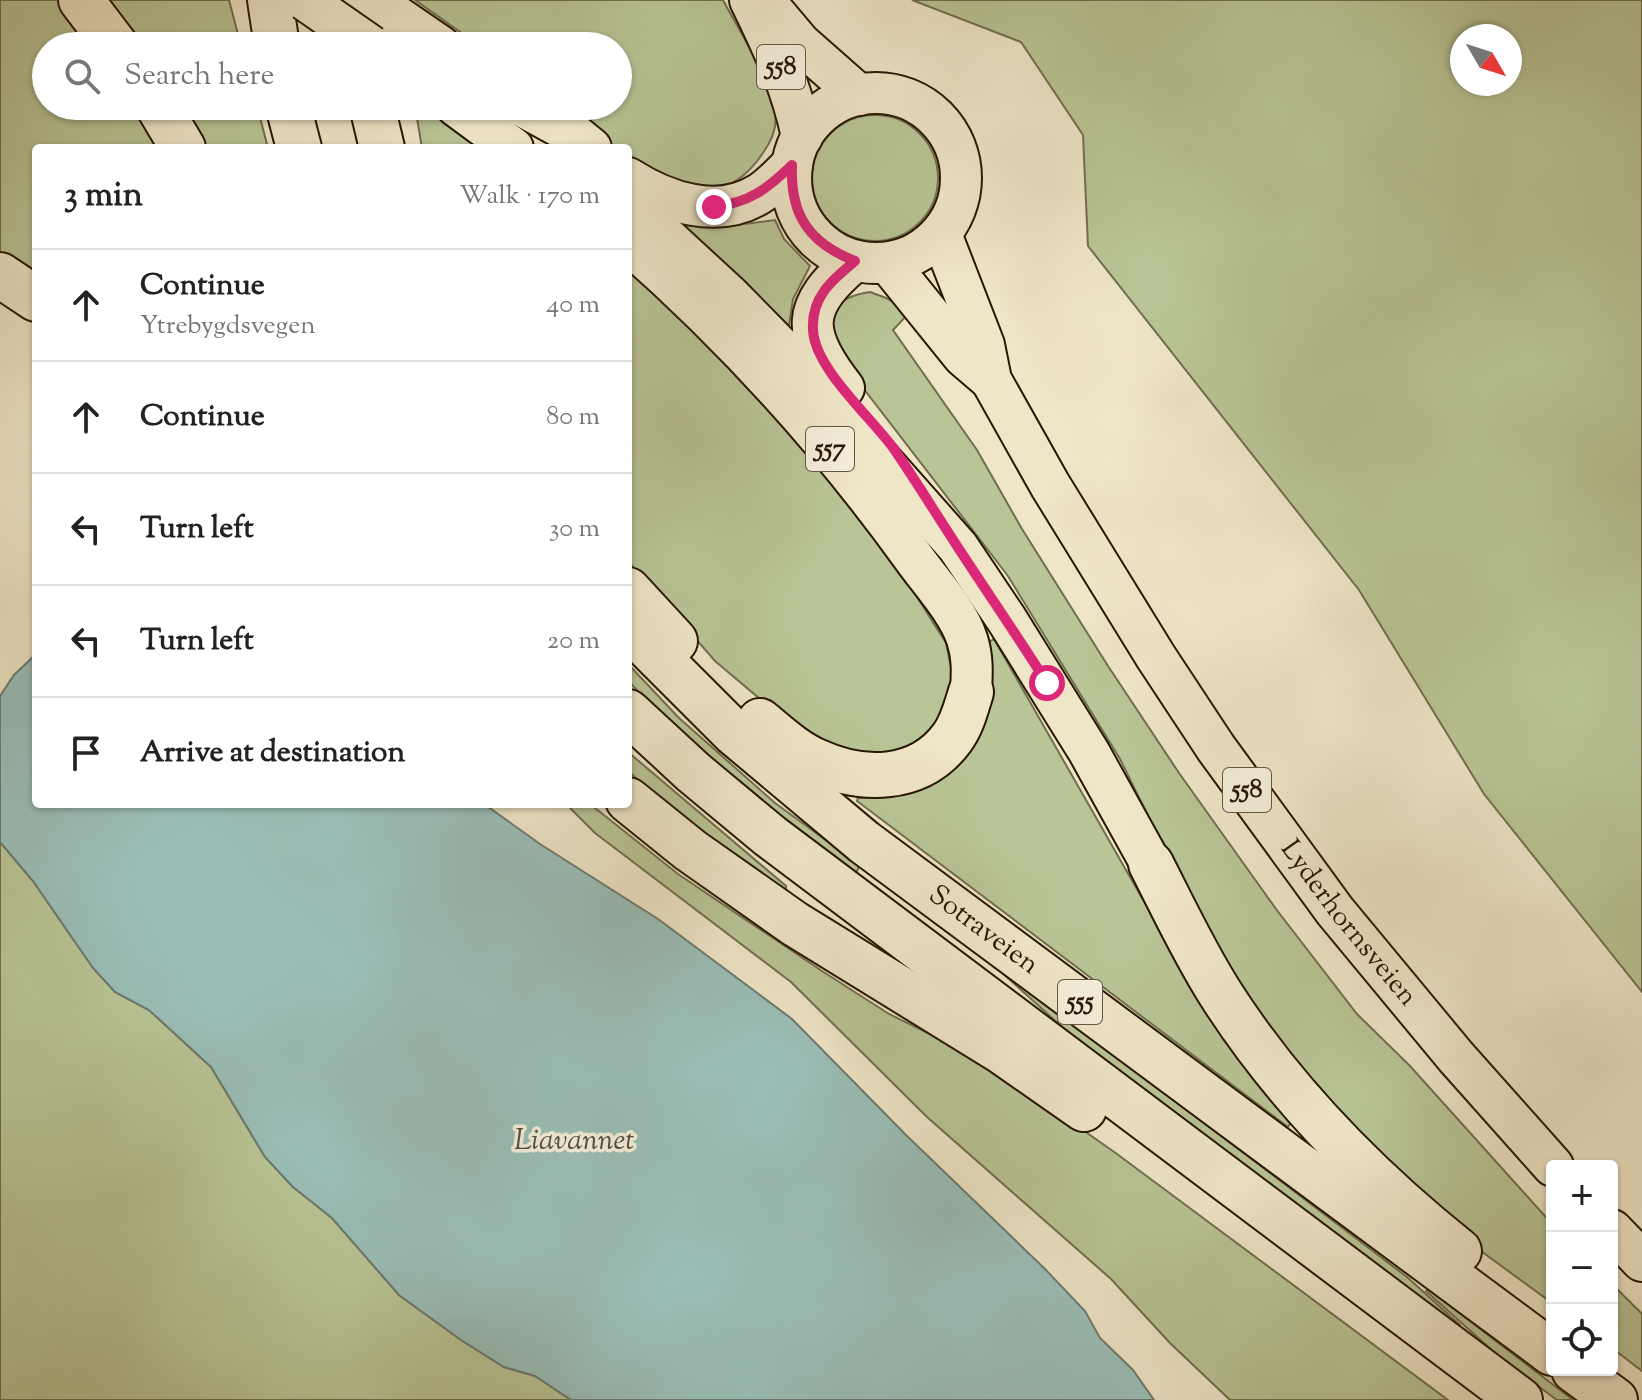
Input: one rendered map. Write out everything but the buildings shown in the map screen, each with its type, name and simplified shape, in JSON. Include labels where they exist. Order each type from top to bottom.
[{"type":"highway","points":[[81,0],[105,32]]},
{"type":"highway","points":[[270,0],[275,32]]},
{"type":"highway","points":[[355,0],[359,32]]},
{"type":"highway","points":[[166,120],[181,144]]},
{"type":"highway","points":[[292,120],[298,144]]},
{"type":"highway","points":[[375,120],[381,144]]},
{"type":"highway","points":[[0,275],[32,296]]},
{"type":"highway","points":[[632,594],[714,681],[748,711],[813,760],[843,772],[869,777],[895,775],[916,767],[951,740],[963,719],[971,692]]},
{"type":"highway","name":"Sotraveien","points":[[632,631],[734,733],[864,842],[1546,1349]]},
{"type":"highway","name":"Sotraveien","points":[[632,716],[770,836],[1520,1400]]},
{"type":"highway","name":"555","points":[[632,803],[690,850],[795,924],[1001,1051],[1206,1195],[1409,1318]]},
{"type":"highway","points":[[1151,864],[1220,993],[1303,1102],[1350,1154],[1399,1200],[1546,1319]]},
{"type":"highway","points":[[1618,1375],[1642,1396]]},
{"type":"highway","points":[[1582,1376],[1615,1400]]},
{"type":"main road","points":[[305,0],[351,32]]},
{"type":"main road","points":[[373,0],[420,32]]},
{"type":"main road","name":"558","points":[[750,0],[795,103],[797,151],[791,186],[805,226],[836,253],[872,262],[908,258],[926,248],[941,234],[952,217],[959,197],[961,175],[958,155],[950,135],[937,118],[901,96],[880,93],[841,100],[812,122],[797,151]]},
{"type":"main road","name":"558","points":[[763,0],[800,43],[859,95]]},
{"type":"main road","points":[[475,120],[508,144]]},
{"type":"main road","points":[[536,120],[560,144]]},
{"type":"main road","points":[[548,120],[586,144]]},
{"type":"main road","points":[[632,180],[654,194],[688,204],[714,207],[736,204],[757,195],[797,151]]},
{"type":"main road","name":"557","points":[[632,206],[730,296],[789,356],[958,547]]},
{"type":"main road","name":"Lyderhornsveien","points":[[941,234],[984,345],[991,380],[1050,485],[1156,657],[1216,748],[1335,911],[1456,1057],[1548,1160]]},
{"type":"main road","name":"557","points":[[632,247],[708,316],[757,367],[855,479],[935,587],[966,635],[973,663],[971,692]]},
{"type":"main road","name":"Lyderhornsveien","points":[[872,262],[963,356],[991,380]]},
{"type":"main road","name":"557","points":[[872,262],[832,279],[821,293],[814,311],[816,345],[828,367],[893,448],[1061,706],[1151,864]]},
{"type":"main road","points":[[1614,1232],[1642,1261]]},
{"type":"green space","points":[[0,0],[60,0],[84,32],[32,32],[32,120],[146,120],[161,144],[32,144],[32,274],[0,253]]},
{"type":"green space","points":[[99,0],[229,0],[237,32],[125,32]]},
{"type":"green space","points":[[415,0],[723,0],[759,65],[770,92],[776,119],[772,136],[748,172],[732,183],[716,188],[683,185],[632,163],[632,144],[606,144],[576,120],[632,120],[632,32],[460,32]]},
{"type":"green space","points":[[912,0],[1642,0],[1642,992],[1484,794],[1359,590],[1088,246],[1083,135],[1021,42]]},
{"type":"green space","points":[[875,115],[899,120],[919,134],[933,154],[938,178],[933,202],[919,222],[899,236],[875,241],[851,236],[831,222],[817,202],[812,178],[817,154],[831,134],[851,120]]},
{"type":"green space","points":[[182,120],[261,120],[267,144],[196,144]]},
{"type":"green space","points":[[417,120],[441,120],[474,144],[421,144]]},
{"type":"green space","points":[[775,220],[784,239],[810,266],[793,299],[788,332],[681,225],[736,225]]},
{"type":"green space","points":[[632,270],[712,345],[824,466],[902,573],[946,643],[952,672],[949,700],[936,726],[916,747],[892,757],[850,759],[792,726],[715,661],[632,566]]},
{"type":"green space","points":[[870,292],[910,312],[893,330],[977,450],[1022,529],[1179,773],[1276,909],[1357,1014],[1410,1066],[1546,1217],[1546,1299],[1485,1254],[1418,1196],[1281,1049],[1200,921],[1120,759],[1008,576],[840,358],[830,316],[847,299]]},
{"type":"green space","points":[[994,639],[1142,898],[1220,1024],[1293,1119],[1288,1127],[857,801],[858,798],[891,797],[912,792],[987,643]]},
{"type":"green space","points":[[632,668],[679,718],[775,803],[860,865],[853,879],[738,783],[632,685]]},
{"type":"green space","points":[[632,755],[786,886],[786,894],[683,820],[632,775]]},
{"type":"green space","points":[[570,808],[595,808],[678,874],[822,971],[889,1014],[967,1052],[1005,1075],[1117,1154],[1448,1400],[1230,1400],[1170,1343],[1111,1279],[927,1117],[791,982],[595,833]]},
{"type":"green space","points":[[0,842],[33,881],[93,968],[115,992],[149,1010],[211,1067],[265,1157],[293,1187],[332,1218],[399,1295],[504,1367],[535,1376],[571,1400],[0,1400]]},
{"type":"green space","points":[[980,953],[1407,1277],[1460,1325],[1460,1329],[1090,1052]]},
{"type":"green space","points":[[1428,1289],[1573,1400],[1557,1400],[1504,1361],[1426,1291]]},
{"type":"green space","points":[[1618,1290],[1642,1314],[1642,1371],[1618,1353]]},
{"type":"water","name":"Liavannet","points":[[32,658],[32,808],[490,808],[658,919],[792,1019],[1085,1311],[1100,1338],[1133,1370],[1154,1400],[571,1400],[535,1376],[504,1367],[461,1340],[399,1295],[332,1218],[293,1187],[265,1157],[211,1067],[149,1010],[115,992],[93,968],[33,881],[0,842],[0,696],[14,675]]},
{"type":"route","points":[[714,207],[736,204],[757,195],[792,165],[791,186],[805,226],[836,253],[855,261],[832,279],[821,293],[814,311],[816,345],[828,367],[893,448],[1047,683]]}]
